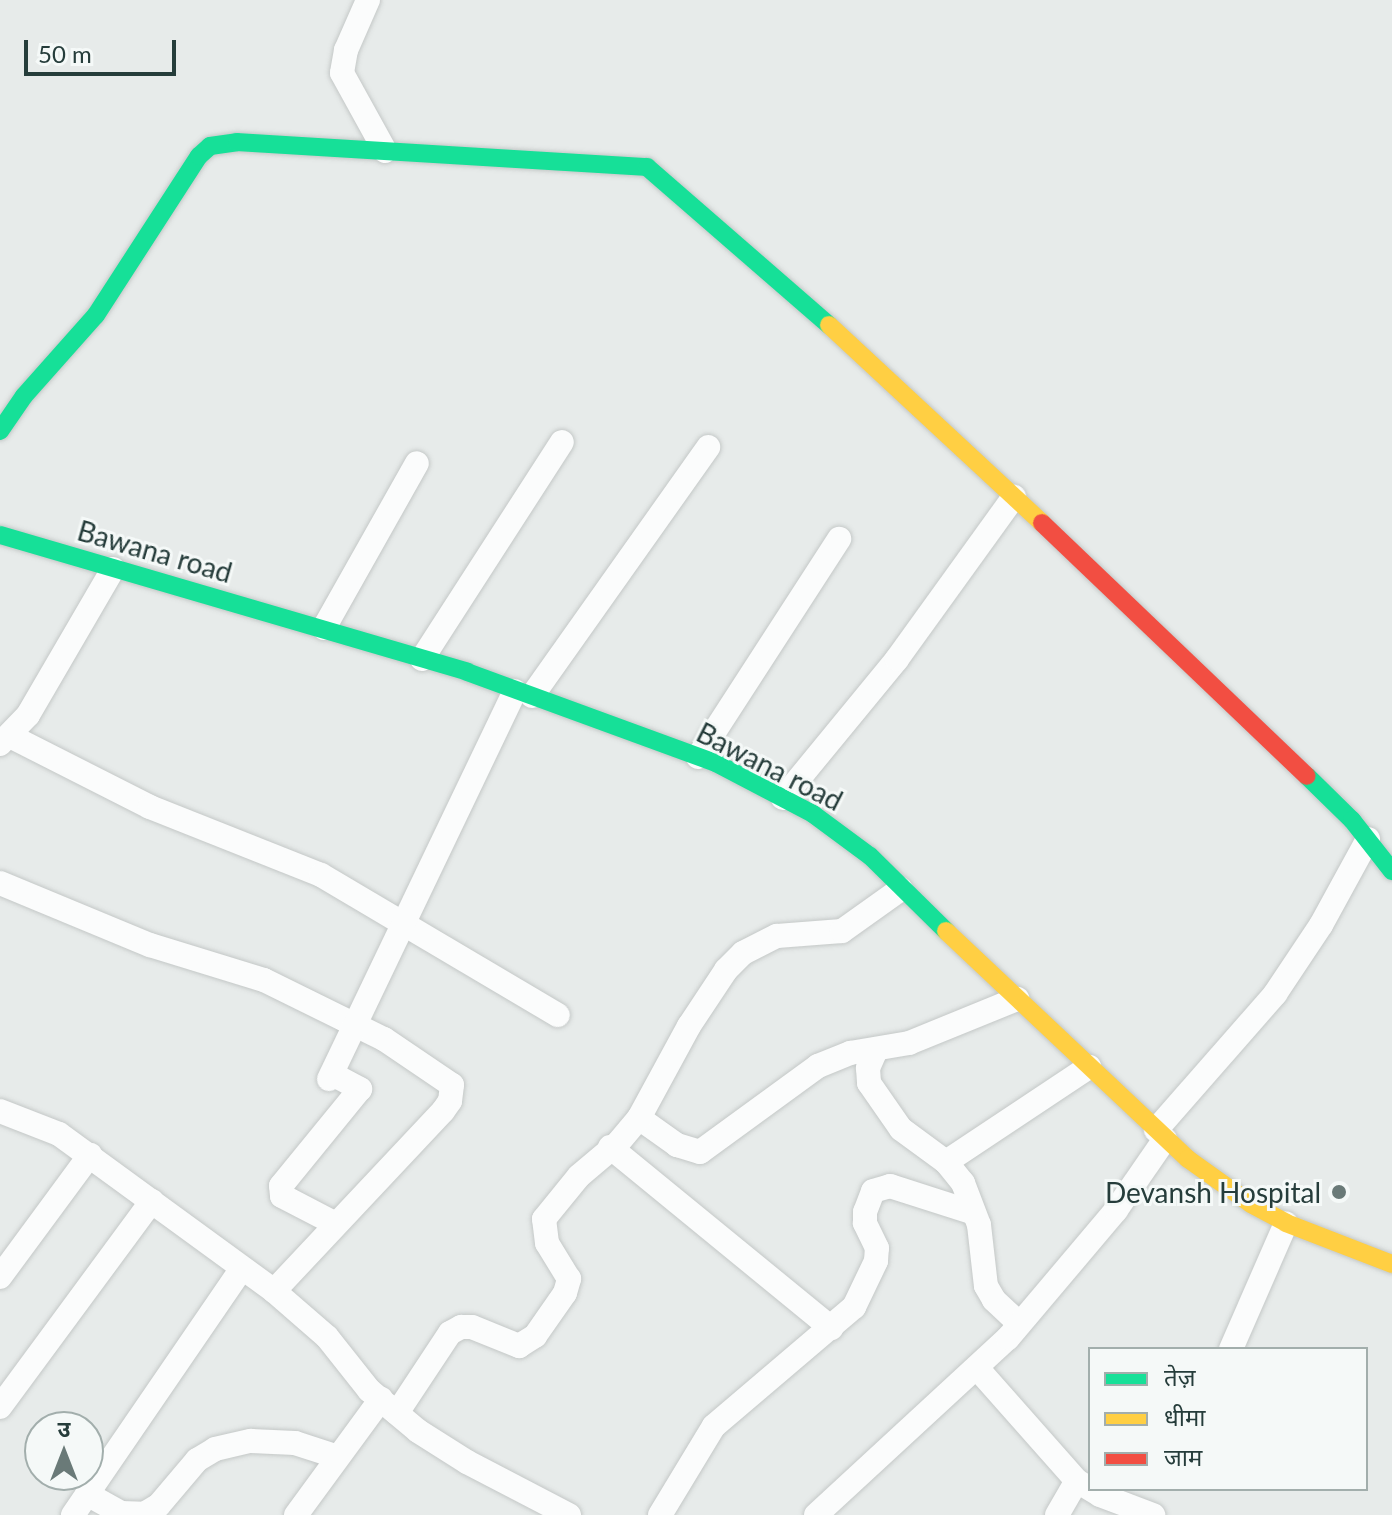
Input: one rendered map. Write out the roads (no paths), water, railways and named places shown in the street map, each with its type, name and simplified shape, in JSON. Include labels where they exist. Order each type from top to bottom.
[{"type":"street","points":[[368,0],[346,50],[342,73],[385,151]]},
{"type":"street","points":[[0,431],[24,396],[96,315],[199,156],[210,146],[237,142],[647,167],[711,219],[1276,743],[1368,839],[1392,871]]},
{"type":"street","points":[[422,659],[562,442]]},
{"type":"street","points":[[336,1224],[282,1196],[281,1186],[360,1089],[331,1076],[402,922],[524,693],[708,447]]},
{"type":"street","points":[[324,628],[417,463]]},
{"type":"street","points":[[783,798],[897,659],[1014,497]]},
{"type":"street","name":"Bawana road","points":[[0,535],[324,628],[524,693],[698,757],[783,798],[813,814],[870,856],[1160,1134],[1231,1191],[1286,1223],[1392,1264]]},
{"type":"street","points":[[698,757],[839,539]]},
{"type":"street","points":[[113,569],[28,715],[5,740],[150,807],[307,868],[558,1015]]},
{"type":"street","points":[[816,1515],[977,1368],[1020,1324],[1116,1210],[1160,1134],[1275,994],[1321,925],[1368,839]]},
{"type":"street","points":[[0,883],[150,945],[264,980],[355,1024],[447,1080],[452,1091],[443,1111],[274,1291]]},
{"type":"street","points":[[296,1515],[338,1457],[389,1406],[450,1333],[461,1327],[472,1327],[519,1346],[535,1336],[565,1293],[569,1279],[547,1243],[544,1219],[579,1176],[639,1118],[689,1026],[726,970],[743,953],[777,936],[842,931],[901,889]]},
{"type":"street","points":[[639,1118],[677,1145],[700,1152],[787,1085],[818,1066],[850,1053],[909,1043],[1017,999]]},
{"type":"street","points":[[876,1050],[868,1068],[869,1083],[884,1110],[901,1129],[946,1162],[963,1183],[983,1246],[986,1286],[994,1300],[1020,1324]]},
{"type":"street","points":[[946,1162],[1089,1067]]},
{"type":"street","points":[[3,1118],[59,1134],[90,1155],[274,1291],[327,1337],[389,1406],[467,1462],[569,1515]]},
{"type":"street","points":[[610,1147],[831,1328]]},
{"type":"street","points":[[0,1277],[90,1155]]},
{"type":"street","points":[[660,1515],[714,1426],[744,1397],[854,1307],[876,1261],[877,1248],[865,1223],[865,1212],[873,1191],[890,1186],[974,1213]]},
{"type":"street","points":[[0,1407],[152,1201]]},
{"type":"street","points":[[1232,1347],[1286,1223]]},
{"type":"street","points":[[73,1515],[242,1268]]},
{"type":"street","points":[[977,1368],[1077,1481],[1088,1488]]},
{"type":"street","points":[[87,1494],[121,1513],[144,1514],[159,1505],[197,1460],[215,1449],[251,1441],[295,1443],[338,1457]]},
{"type":"street","points":[[1057,1515],[1077,1481]]},
{"type":"street","points":[[1093,1491],[1153,1515]]},
{"type":"place","name":"Devansh Hospital","points":[[1339,1192]]}]
